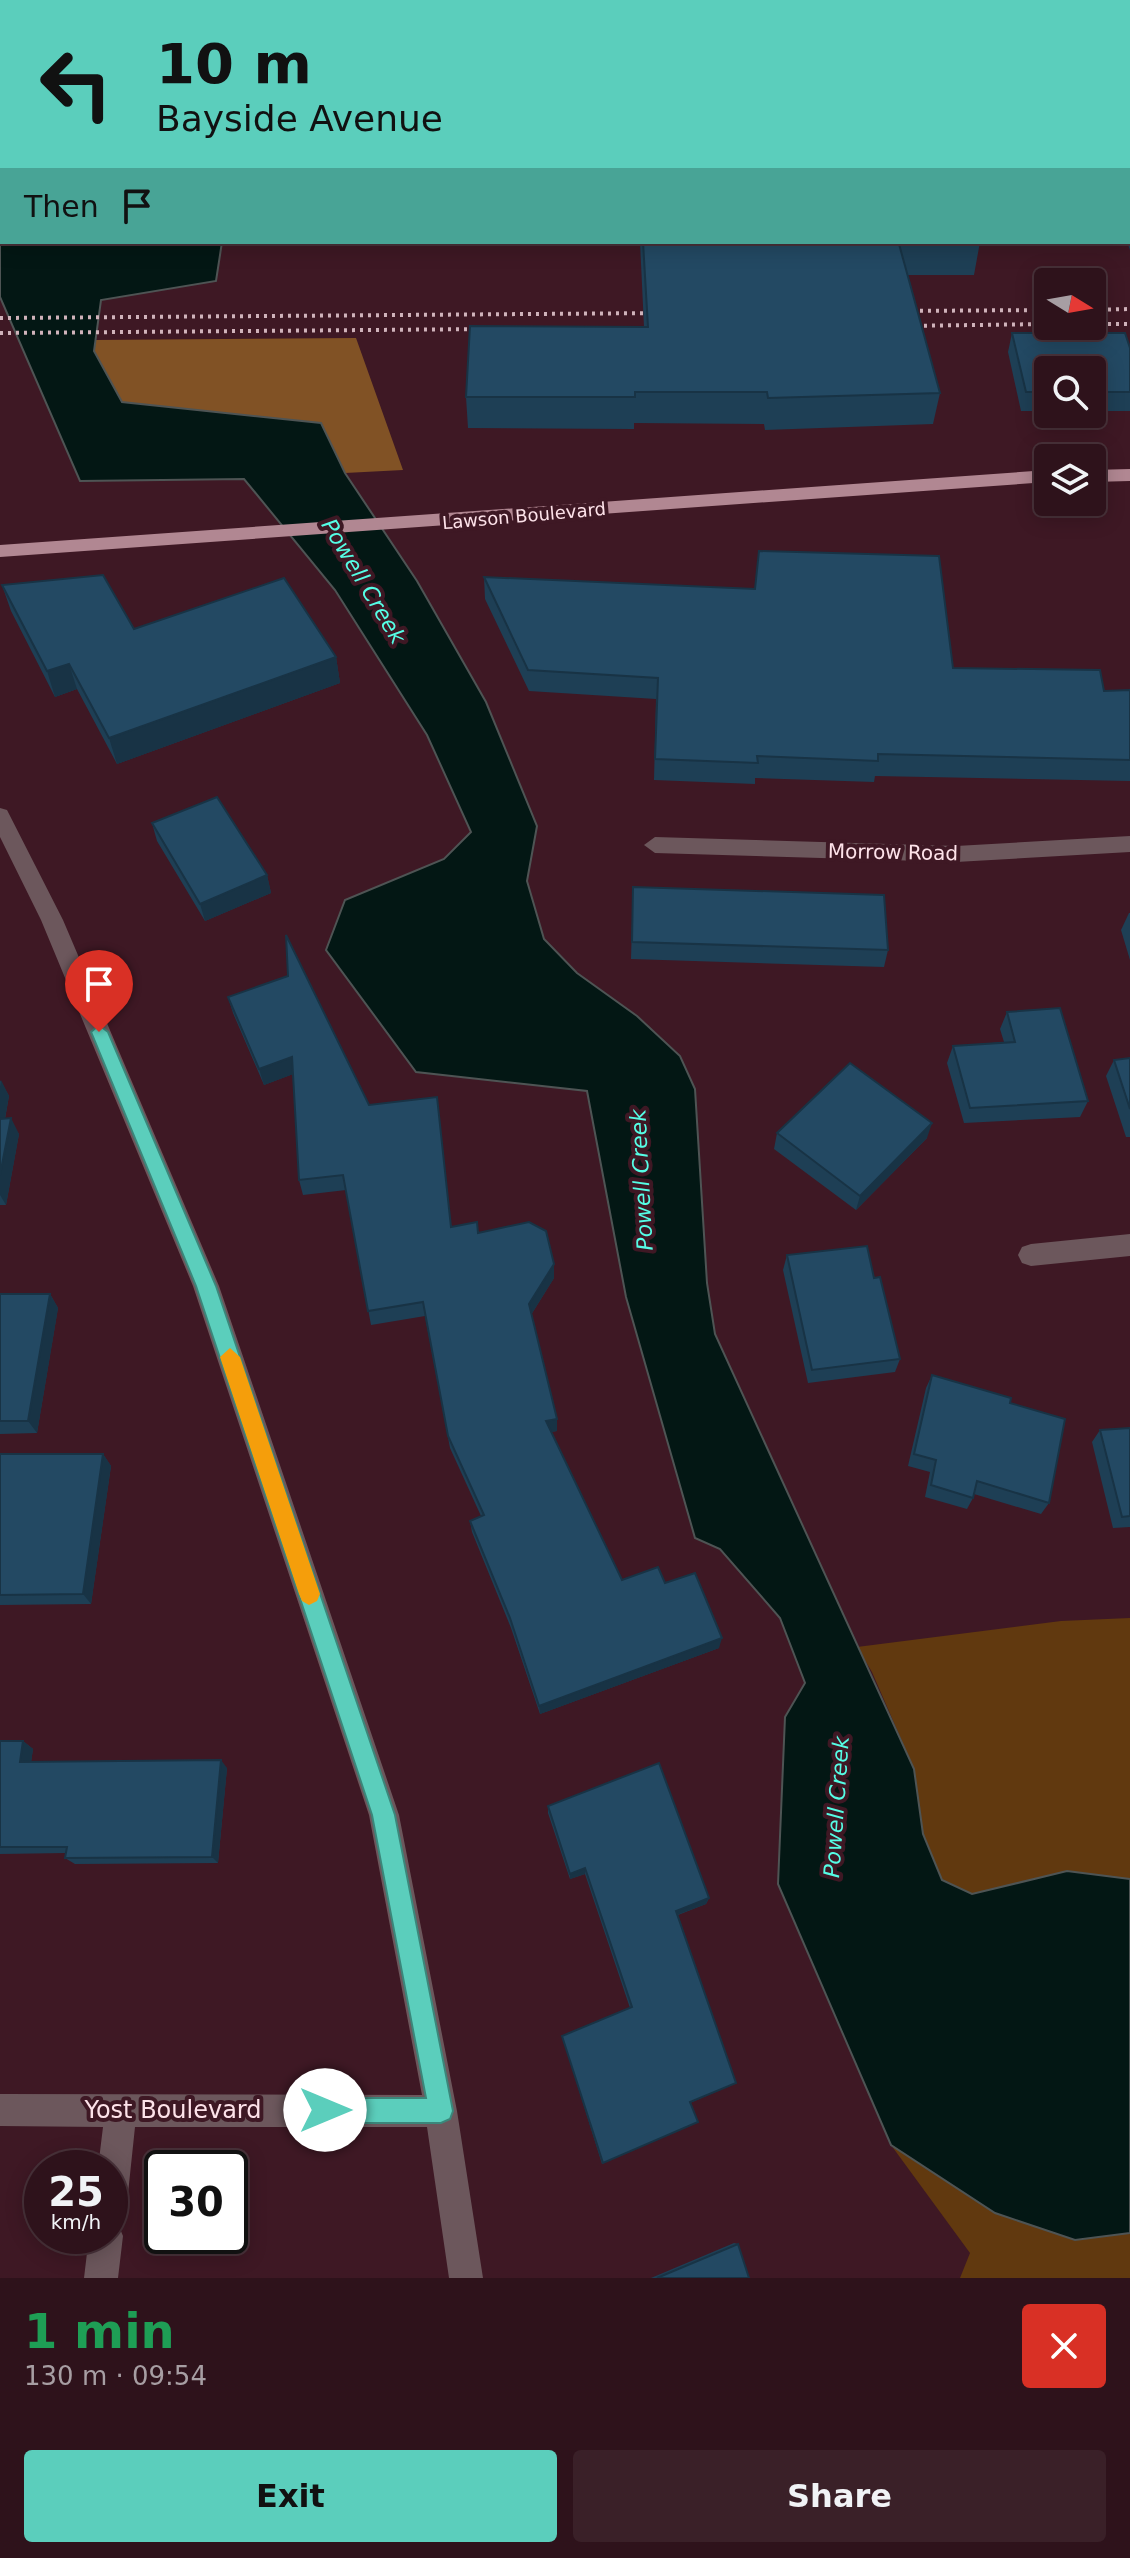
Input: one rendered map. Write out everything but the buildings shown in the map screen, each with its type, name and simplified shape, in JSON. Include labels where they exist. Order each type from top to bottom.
[{"type":"main road","points":[[1106,476],[1130,475]]},
{"type":"main road","name":"Lawson Boulevard","points":[[0,551],[416,524],[1034,477]]},
{"type":"street","points":[[0,816],[52,920],[211,1301],[384,1815],[441,2111],[466,2278]]},
{"type":"street","name":"Morrow Road","points":[[655,845],[956,854],[1130,844]]},
{"type":"street","points":[[1031,1255],[1130,1245]]},
{"type":"street","name":"Yost Boulevard","points":[[0,2110],[441,2111]]},
{"type":"street","points":[[116,2150],[121,2110]]},
{"type":"street","points":[[101,2278],[104,2254]]},
{"type":"shaded area","points":[[356,338],[403,470],[345,473],[321,423],[122,402],[94,351],[95,340]]},
{"type":"shaded area","points":[[1130,1618],[1130,1879],[1067,1871],[972,1895],[942,1880],[923,1834],[914,1769],[872,1672],[857,1647],[1061,1621]]},
{"type":"shaded area","points":[[891,2145],[995,2213],[1075,2240],[1130,2233],[1130,2278],[960,2278],[970,2253]]},
{"type":"water","name":"Powell Creek","points":[[0,244],[222,244],[216,281],[101,300],[94,351],[122,402],[321,423],[345,473],[417,581],[486,702],[537,826],[527,881],[544,939],[577,973],[637,1016],[680,1056],[695,1089],[707,1283],[715,1334],[914,1769],[923,1834],[942,1880],[972,1894],[1067,1871],[1130,1879],[1130,2233],[1075,2240],[995,2213],[891,2145],[778,1884],[785,1717],[805,1683],[780,1618],[720,1549],[695,1538],[626,1297],[587,1091],[416,1072],[326,950],[345,900],[444,859],[471,832],[427,735],[335,590],[244,479],[80,481],[0,297]]},
{"type":"railway","points":[[1106,310],[1130,309]]},
{"type":"railway","points":[[896,311],[1034,310]]},
{"type":"railway","points":[[0,318],[664,313]]},
{"type":"railway","points":[[900,326],[1034,324]]},
{"type":"railway","points":[[1106,324],[1130,324]]},
{"type":"railway","points":[[0,333],[492,329]]},
{"type":"slow traffic","points":[[230,1357],[309,1594]]},
{"type":"route","points":[[99,1032],[206,1286],[384,1815],[441,2111],[325,2110]]}]
